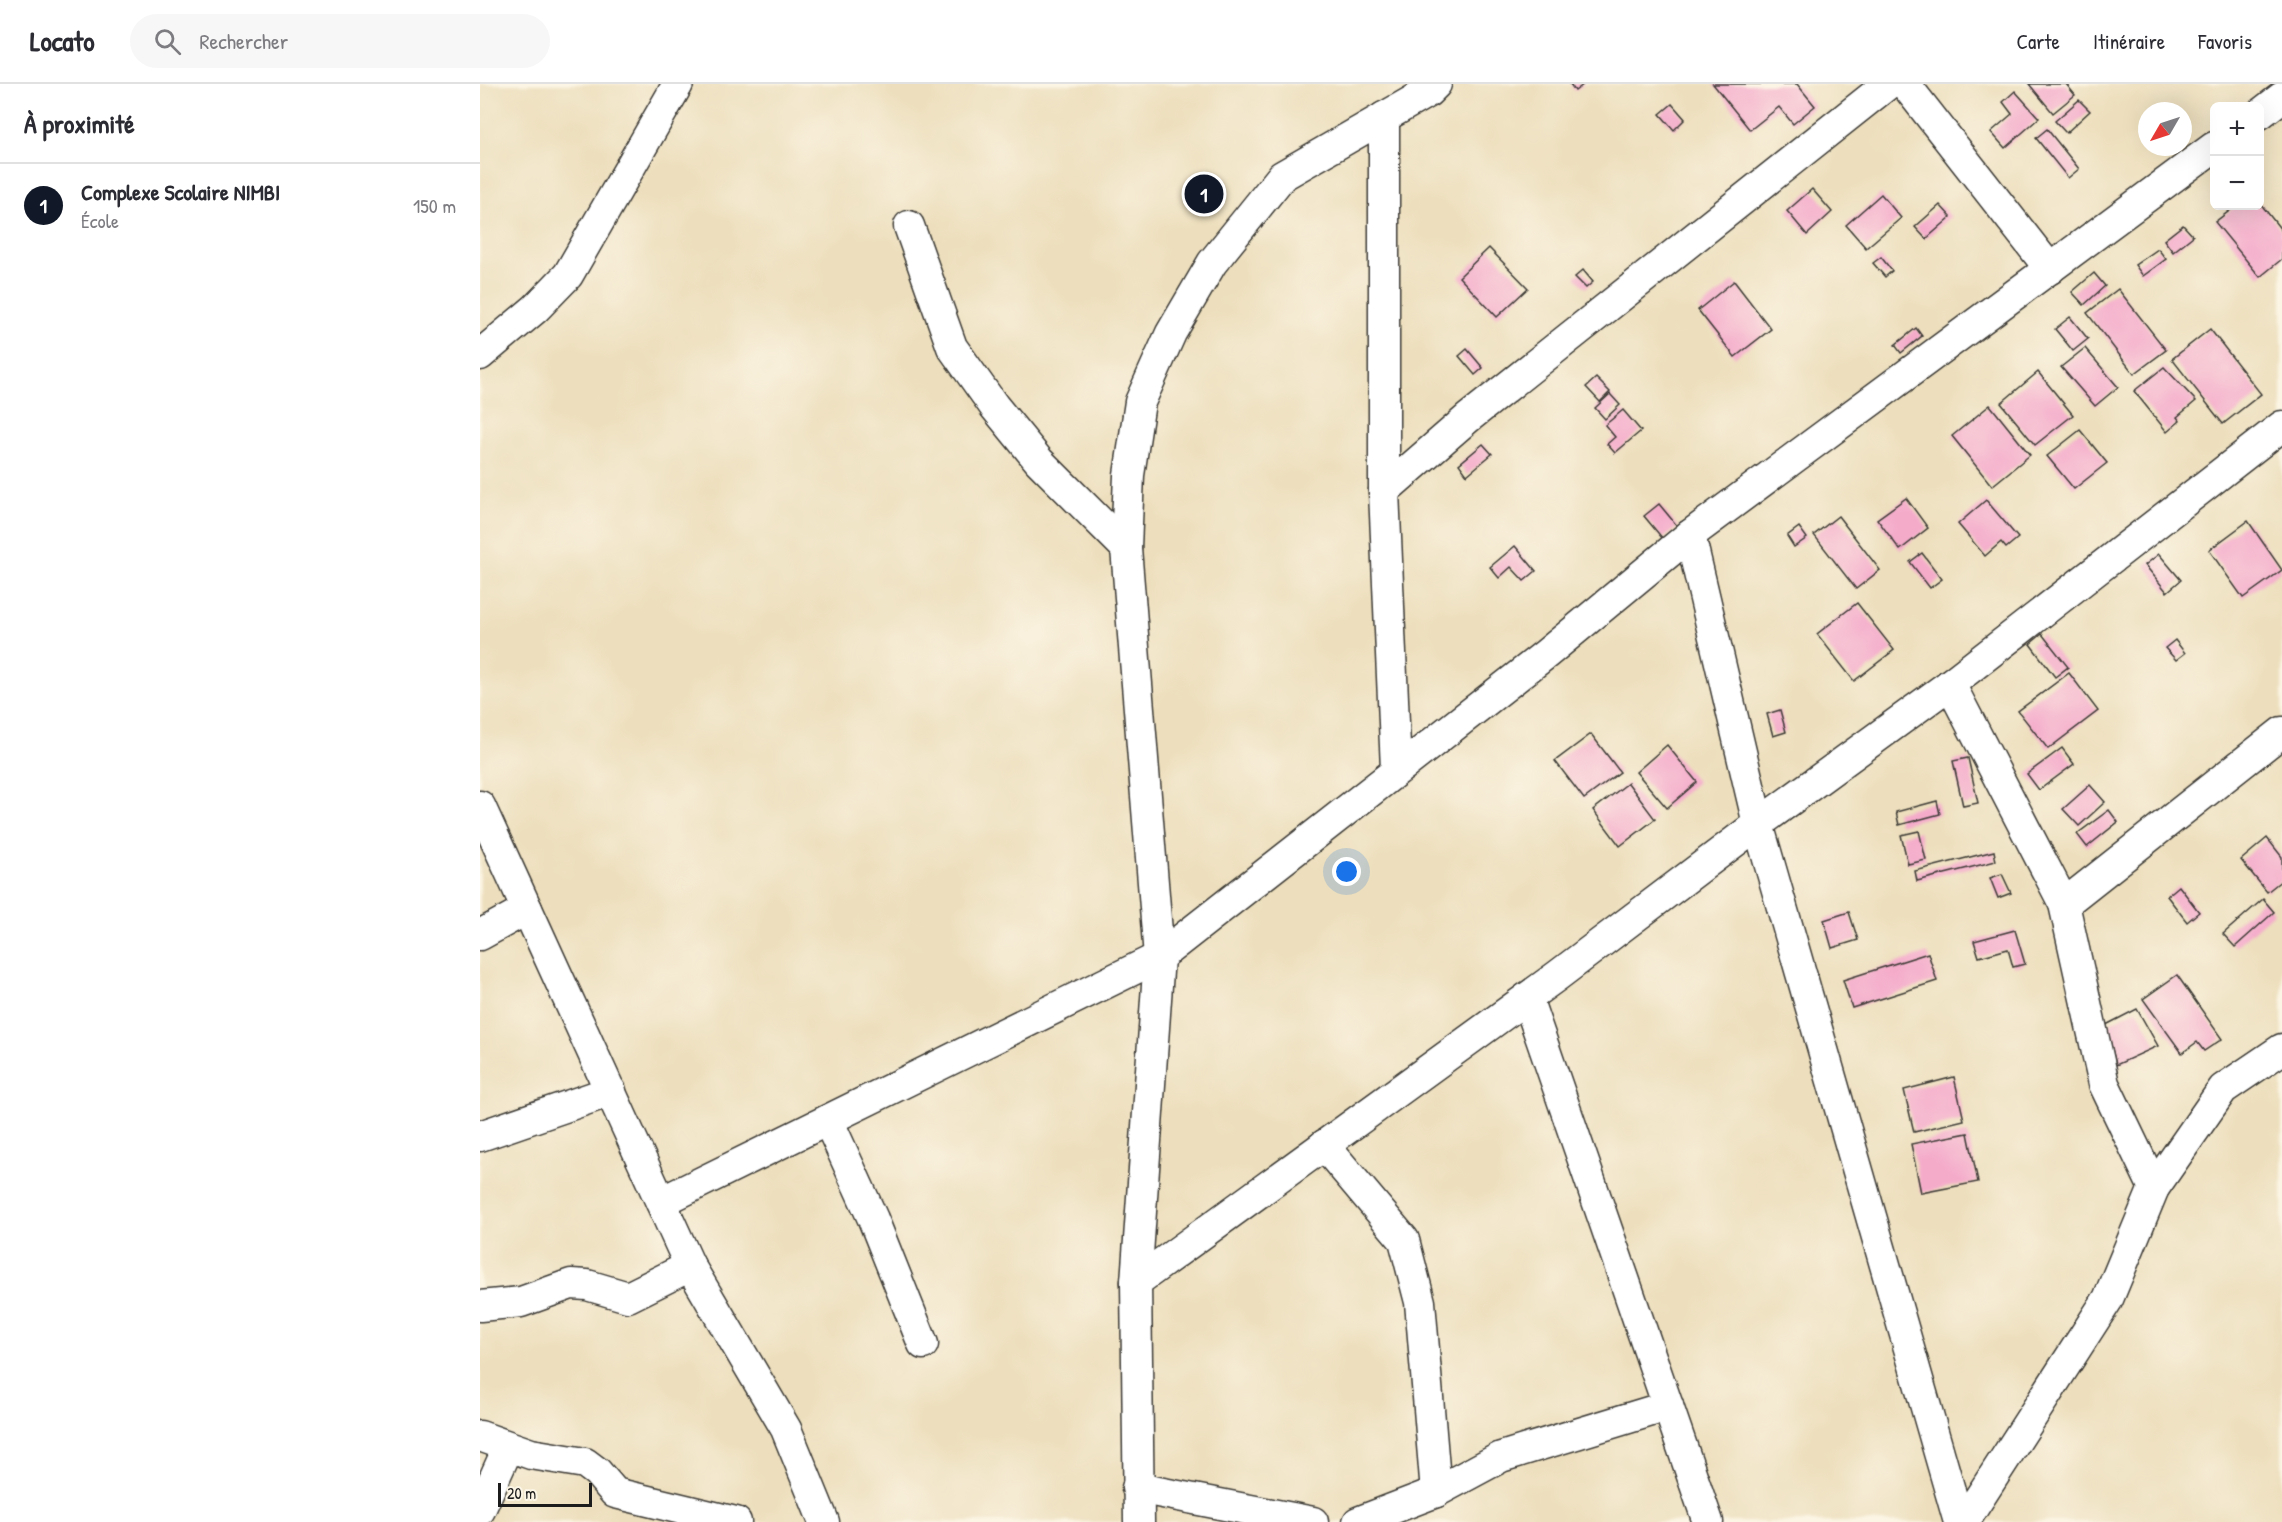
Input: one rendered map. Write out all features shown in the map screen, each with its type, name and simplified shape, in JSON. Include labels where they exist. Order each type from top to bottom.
[{"type":"street","points":[[480,355],[535,309],[568,275],[678,84]]},
{"type":"street","points":[[1139,1522],[1136,1282],[1159,957],[1126,548],[1129,475],[1140,402],[1171,333],[1212,263],[1282,176],[1436,84]]},
{"type":"street","points":[[1384,491],[1468,418],[1888,84]]},
{"type":"street","points":[[1905,84],[2050,269]]},
{"type":"street","points":[[2264,110],[2282,97]]},
{"type":"street","points":[[1384,117],[1384,491],[1396,769]]},
{"type":"street","points":[[661,1202],[1159,957],[1396,769],[1546,654],[1690,535],[2210,150]]},
{"type":"street","points":[[909,226],[952,347],[994,406],[1039,461],[1126,548]]},
{"type":"street","points":[[1136,1282],[1527,998],[1758,824],[1950,684],[2282,426]]},
{"type":"street","points":[[1690,535],[1758,824],[1959,1522]]},
{"type":"street","points":[[1950,684],[2064,904],[2104,1084],[2154,1188]]},
{"type":"street","points":[[2064,904],[2282,732]]},
{"type":"street","points":[[480,806],[690,1266],[786,1429],[824,1522]]},
{"type":"street","points":[[480,935],[527,909]]},
{"type":"street","points":[[1527,998],[1708,1522]]},
{"type":"street","points":[[1964,1522],[2108,1299],[2154,1188],[2223,1089],[2282,1049]]},
{"type":"street","points":[[480,1136],[611,1091]]},
{"type":"street","points":[[828,1120],[873,1219],[923,1344]]},
{"type":"street","points":[[1324,1145],[1404,1240],[1420,1302],[1436,1492]]},
{"type":"street","points":[[480,1305],[521,1302],[571,1284],[587,1286],[628,1298],[690,1266]]},
{"type":"street","points":[[1358,1522],[1436,1492],[1501,1457],[1668,1406]]},
{"type":"street","points":[[480,1436],[508,1448],[585,1463],[597,1472],[615,1494],[736,1522]]},
{"type":"street","points":[[480,1510],[508,1448]]},
{"type":"street","points":[[1137,1488],[1313,1522]]},
{"type":"building","points":[[1570,84],[1584,84],[1575,91]]},
{"type":"building","points":[[1713,84],[1797,84],[1815,106],[1793,124],[1779,107],[1750,130]]},
{"type":"building","points":[[2029,84],[2066,84],[2075,95],[2053,113]]},
{"type":"building","points":[[2015,91],[2039,118],[2005,148],[1991,132],[2012,114],[2003,102]]},
{"type":"building","points":[[2079,100],[2090,111],[2066,133],[2055,121]]},
{"type":"building","points":[[1672,104],[1685,119],[1674,130],[1660,114]]},
{"type":"building","points":[[2047,129],[2079,169],[2068,178],[2036,138]]},
{"type":"building","points":[[1812,189],[1832,212],[1807,235],[1787,211]]},
{"type":"building","points":[[1881,194],[1901,218],[1866,248],[1846,225]]},
{"type":"building","points":[[1940,205],[1951,217],[1926,239],[1915,227]]},
{"type":"building","points":[[2264,208],[2282,231],[2282,259],[2260,277],[2215,222],[2231,210],[2264,210]]},
{"type":"building","points":[[2183,225],[2193,236],[2173,252],[2164,240]]},
{"type":"building","points":[[1489,248],[1528,288],[1497,317],[1459,277]]},
{"type":"building","points":[[2158,249],[2166,259],[2143,276],[2135,265]]},
{"type":"building","points":[[1881,257],[1892,271],[1885,277],[1873,263]]},
{"type":"building","points":[[1583,270],[1593,282],[1586,288],[1575,277]]},
{"type":"building","points":[[2094,273],[2105,286],[2084,305],[2072,292]]},
{"type":"building","points":[[1734,281],[1771,329],[1735,357],[1698,310]]},
{"type":"building","points":[[2118,289],[2166,350],[2134,374],[2087,313]]},
{"type":"building","points":[[2070,317],[2088,339],[2073,351],[2055,329]]},
{"type":"building","points":[[1916,328],[1922,336],[1901,353],[1895,345]]},
{"type":"building","points":[[2210,329],[2261,394],[2223,424],[2172,359]]},
{"type":"building","points":[[2085,348],[2118,387],[2095,406],[2061,367]]},
{"type":"building","points":[[1467,349],[1483,368],[1475,375],[1459,356]]},
{"type":"building","points":[[2164,367],[2196,401],[2177,417],[2180,421],[2167,432],[2134,391]]},
{"type":"building","points":[[2038,372],[2073,415],[2035,445],[2001,403]]},
{"type":"building","points":[[1596,378],[1610,392],[1600,402],[1586,387]]},
{"type":"building","points":[[1610,394],[1620,405],[1605,419],[1595,408]]},
{"type":"building","points":[[1990,405],[2030,455],[1992,486],[1952,436]]},
{"type":"building","points":[[1623,410],[1641,431],[1615,453],[1607,444],[1615,437],[1605,425]]},
{"type":"building","points":[[2080,430],[2107,463],[2074,489],[2047,456]]},
{"type":"building","points":[[1483,444],[1492,454],[1467,475],[1459,464]]},
{"type":"building","points":[[1906,498],[1928,528],[1900,550],[1877,519]]},
{"type":"building","points":[[1986,500],[2018,538],[2006,548],[2001,542],[1985,556],[1958,524]]},
{"type":"building","points":[[1659,504],[1678,527],[1663,539],[1644,516]]},
{"type":"building","points":[[1838,516],[1880,570],[1856,589],[1814,535]]},
{"type":"building","points":[[2248,521],[2282,570],[2243,598],[2209,550]]},
{"type":"building","points":[[1799,527],[1807,538],[1794,547],[1787,536]]},
{"type":"building","points":[[1515,546],[1536,571],[1524,581],[1511,567],[1499,578],[1490,567]]},
{"type":"building","points":[[1922,553],[1942,579],[1930,588],[1910,562]]},
{"type":"building","points":[[2159,554],[2181,580],[2167,592],[2145,565]]},
{"type":"building","points":[[1857,603],[1894,650],[1854,681],[1817,634]]},
{"type":"building","points":[[2042,634],[2068,667],[2055,677],[2030,644]]},
{"type":"building","points":[[2175,640],[2185,653],[2176,660],[2165,648]]},
{"type":"building","points":[[2069,673],[2098,711],[2048,749],[2018,711]]},
{"type":"building","points":[[1780,710],[1786,732],[1773,736],[1767,714]]},
{"type":"building","points":[[1591,734],[1620,772],[1584,799],[1555,761]]},
{"type":"building","points":[[1667,745],[1697,782],[1667,808],[1636,772]]},
{"type":"building","points":[[2062,748],[2074,764],[2039,790],[2027,774]]},
{"type":"building","points":[[1968,758],[1978,803],[1963,806],[1953,761]]},
{"type":"building","points":[[1628,783],[1655,819],[1620,846],[1593,810]]},
{"type":"building","points":[[2090,785],[2105,802],[2079,826],[2063,809]]},
{"type":"building","points":[[1937,801],[1940,814],[1899,825],[1896,812]]},
{"type":"building","points":[[2109,810],[2118,822],[2087,847],[2077,834]]},
{"type":"building","points":[[1919,831],[1926,860],[1908,864],[1901,835]]},
{"type":"building","points":[[2267,838],[2282,857],[2282,880],[2267,892],[2241,860]]},
{"type":"building","points":[[1994,851],[1996,861],[1917,881],[1915,871]]},
{"type":"building","points":[[2002,874],[2011,893],[1998,898],[1990,878]]},
{"type":"building","points":[[2179,886],[2199,912],[2187,922],[2167,896]]},
{"type":"building","points":[[2263,899],[2274,912],[2235,947],[2223,934]]},
{"type":"building","points":[[1849,912],[1858,940],[1832,948],[1824,920]]},
{"type":"building","points":[[2015,930],[2025,964],[2013,967],[2008,949],[1979,957],[1974,941]]},
{"type":"building","points":[[1928,953],[1937,981],[1852,1008],[1843,980]]},
{"type":"building","points":[[2177,975],[2222,1039],[2204,1051],[2197,1042],[2182,1053],[2143,999]]},
{"type":"building","points":[[2137,1009],[2158,1046],[2116,1065],[2106,1025]]},
{"type":"building","points":[[1954,1077],[1964,1120],[1914,1132],[1904,1090]]},
{"type":"building","points":[[1968,1133],[1978,1182],[1921,1193],[1911,1144]]},
{"type":"place","name":"Complexe Scolaire NIMBI","points":[[1204,194]]}]
